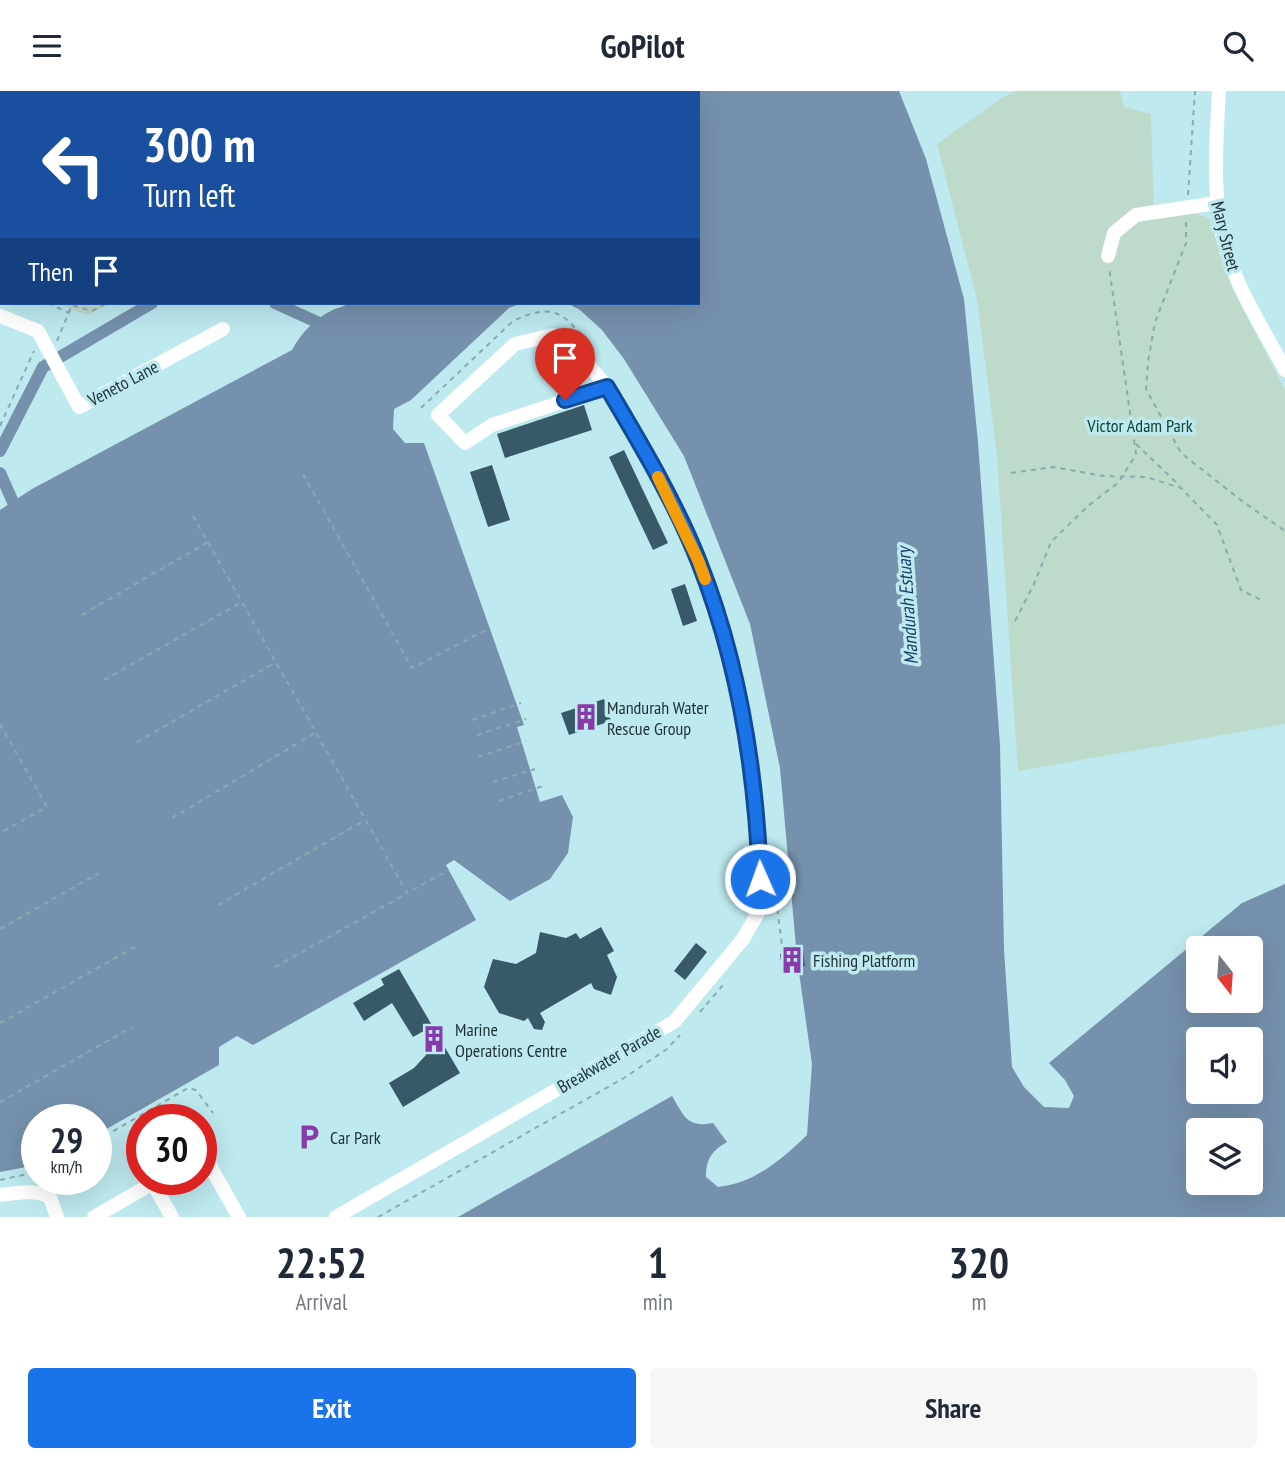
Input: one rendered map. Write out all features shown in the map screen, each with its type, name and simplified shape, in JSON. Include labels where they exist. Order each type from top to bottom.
[{"type":"street","name":"Mary Street","points":[[1219,91],[1215,163],[1222,235],[1236,277],[1285,370]]},
{"type":"street","points":[[1108,256],[1114,233],[1136,215],[1217,203]]},
{"type":"street","name":"Veneto Lane","points":[[0,316],[38,331],[79,407],[223,329]]},
{"type":"street","name":"Breakwater Parade","points":[[335,1217],[674,1022],[743,939],[758,913],[758,824],[751,768],[738,689],[720,622],[698,560],[649,458],[607,387],[587,363],[553,335],[515,344],[438,415],[465,443],[492,425],[607,387]]},
{"type":"street","points":[[217,1178],[239,1217]]},
{"type":"street","points":[[0,1195],[43,1193],[50,1197],[57,1217]]},
{"type":"street","points":[[94,1217],[114,1212],[138,1195]]},
{"type":"street","points":[[162,1195],[172,1217]]},
{"type":"path","points":[[1195,91],[1186,243],[1155,322],[1146,389],[1181,453],[1285,531]]},
{"type":"path","points":[[1015,621],[1051,542],[1088,506],[1119,482],[1136,454],[1108,256]]},
{"type":"path","points":[[52,305],[70,313]]},
{"type":"path","points":[[0,426],[37,346],[48,350],[56,344],[71,305]]},
{"type":"path","points":[[74,305],[92,311],[103,305]]},
{"type":"path","points":[[421,408],[513,321],[529,313],[542,310],[562,314],[570,320],[596,354]]},
{"type":"path","points":[[1135,443],[1217,525],[1241,590],[1261,600]]},
{"type":"path","points":[[1011,473],[1054,467],[1104,476],[1146,477],[1181,488]]},
{"type":"path","points":[[303,474],[412,668],[490,628]]},
{"type":"path","points":[[193,516],[407,893]]},
{"type":"path","points":[[82,615],[208,542]]},
{"type":"path","points":[[104,680],[242,602]]},
{"type":"path","points":[[137,742],[276,662]]},
{"type":"path","points":[[472,720],[521,703]]},
{"type":"path","points":[[477,735],[526,719]]},
{"type":"path","points":[[0,724],[47,807],[0,833]]},
{"type":"path","points":[[172,818],[316,733]]},
{"type":"path","points":[[478,757],[526,741]]},
{"type":"path","points":[[493,782],[535,769]]},
{"type":"path","points":[[499,801],[543,786]]},
{"type":"path","points":[[218,905],[365,820]]},
{"type":"path","points":[[275,967],[449,870]]},
{"type":"path","points":[[774,871],[784,961]]},
{"type":"path","points":[[0,929],[99,873]]},
{"type":"path","points":[[771,909],[776,898]]},
{"type":"path","points":[[0,1023],[141,944]]},
{"type":"path","points":[[694,1020],[724,983]]},
{"type":"path","points":[[0,1102],[132,1027]]},
{"type":"path","points":[[378,1217],[624,1077],[667,1049],[685,1029]]},
{"type":"path","points":[[160,1104],[188,1088],[196,1090],[206,1104]]},
{"type":"path","points":[[0,1180],[21,1175]]},
{"type":"green space","name":"Victor Adam Park","points":[[1016,91],[1120,91],[1124,107],[1151,114],[1154,216],[1192,212],[1209,218],[1233,290],[1285,390],[1285,724],[1018,771],[997,455],[977,299],[937,144],[1003,97]]},
{"type":"green space","points":[[61,305],[107,305],[87,315]]},
{"type":"water","name":"Mandurah Estuary","points":[[700,91],[899,91],[926,159],[964,299],[978,442],[1000,745],[1004,950],[1012,1067],[1024,1087],[1044,1107],[1069,1108],[1074,1096],[1065,1080],[1049,1063],[1186,949],[1186,1013],[1264,1013],[1264,936],[1202,936],[1242,903],[1285,884],[1285,1217],[458,1217],[672,1096],[687,1119],[697,1124],[713,1123],[727,1142],[710,1156],[707,1166],[706,1177],[718,1187],[744,1181],[767,1169],[807,1135],[812,1064],[797,958],[780,768],[750,624],[684,456],[624,359],[602,330],[571,305],[700,305]]},
{"type":"water","points":[[346,305],[517,305],[509,308],[411,400],[394,409],[393,429],[405,443],[424,443],[524,725],[517,727],[540,802],[562,795],[573,817],[568,853],[550,879],[510,901],[454,860],[446,865],[476,920],[253,1045],[237,1036],[219,1047],[219,1065],[150,1104],[126,1104],[126,1118],[112,1126],[112,1104],[21,1104],[21,1168],[0,1172],[0,510],[32,489],[292,350],[314,322]]},
{"type":"building","points":[[584,405],[592,430],[505,458],[497,434]]},
{"type":"building","points":[[624,450],[668,543],[653,550],[609,457]]},
{"type":"building","points":[[492,465],[510,520],[488,527],[470,472]]},
{"type":"building","points":[[685,584],[697,621],[683,626],[671,589]]},
{"type":"building","name":"Mandurah Water Rescue Group","points":[[604,699],[611,721],[569,735],[561,713]]},
{"type":"building","points":[[601,927],[614,951],[607,955],[617,977],[611,995],[594,989],[591,983],[540,1013],[545,1022],[542,1030],[534,1029],[528,1018],[524,1021],[499,1013],[484,987],[493,959],[516,964],[536,953],[540,932],[566,938],[576,933],[580,939]]},
{"type":"building","points":[[696,943],[707,952],[685,980],[674,971]]},
{"type":"building","name":"Fishing Platform","points":[[803,951],[805,966],[782,970],[780,954]]},
{"type":"building","name":"Marine Operations Centre","points":[[399,969],[460,1073],[403,1107],[389,1083],[414,1068],[426,1055],[431,1027],[413,1037],[392,1003],[364,1021],[353,1003],[384,985],[381,979]]},
{"type":"waterway","points":[[0,451],[43,367],[149,305]]},
{"type":"waterway","points":[[279,305],[317,322]]},
{"type":"waterway","points":[[0,473],[13,502]]},
{"type":"slow traffic","points":[[658,477],[705,579]]},
{"type":"place","name":"Mandurah Water Rescue Group","points":[[586,717]]},
{"type":"place","name":"Fishing Platform","points":[[792,960]]},
{"type":"place","name":"Marine Operations Centre","points":[[434,1039]]},
{"type":"place","name":"Car Park","points":[[309,1137]]},
{"type":"route","points":[[565,400],[607,387],[649,458],[698,560],[720,622],[738,689],[758,824],[760,879]]}]
